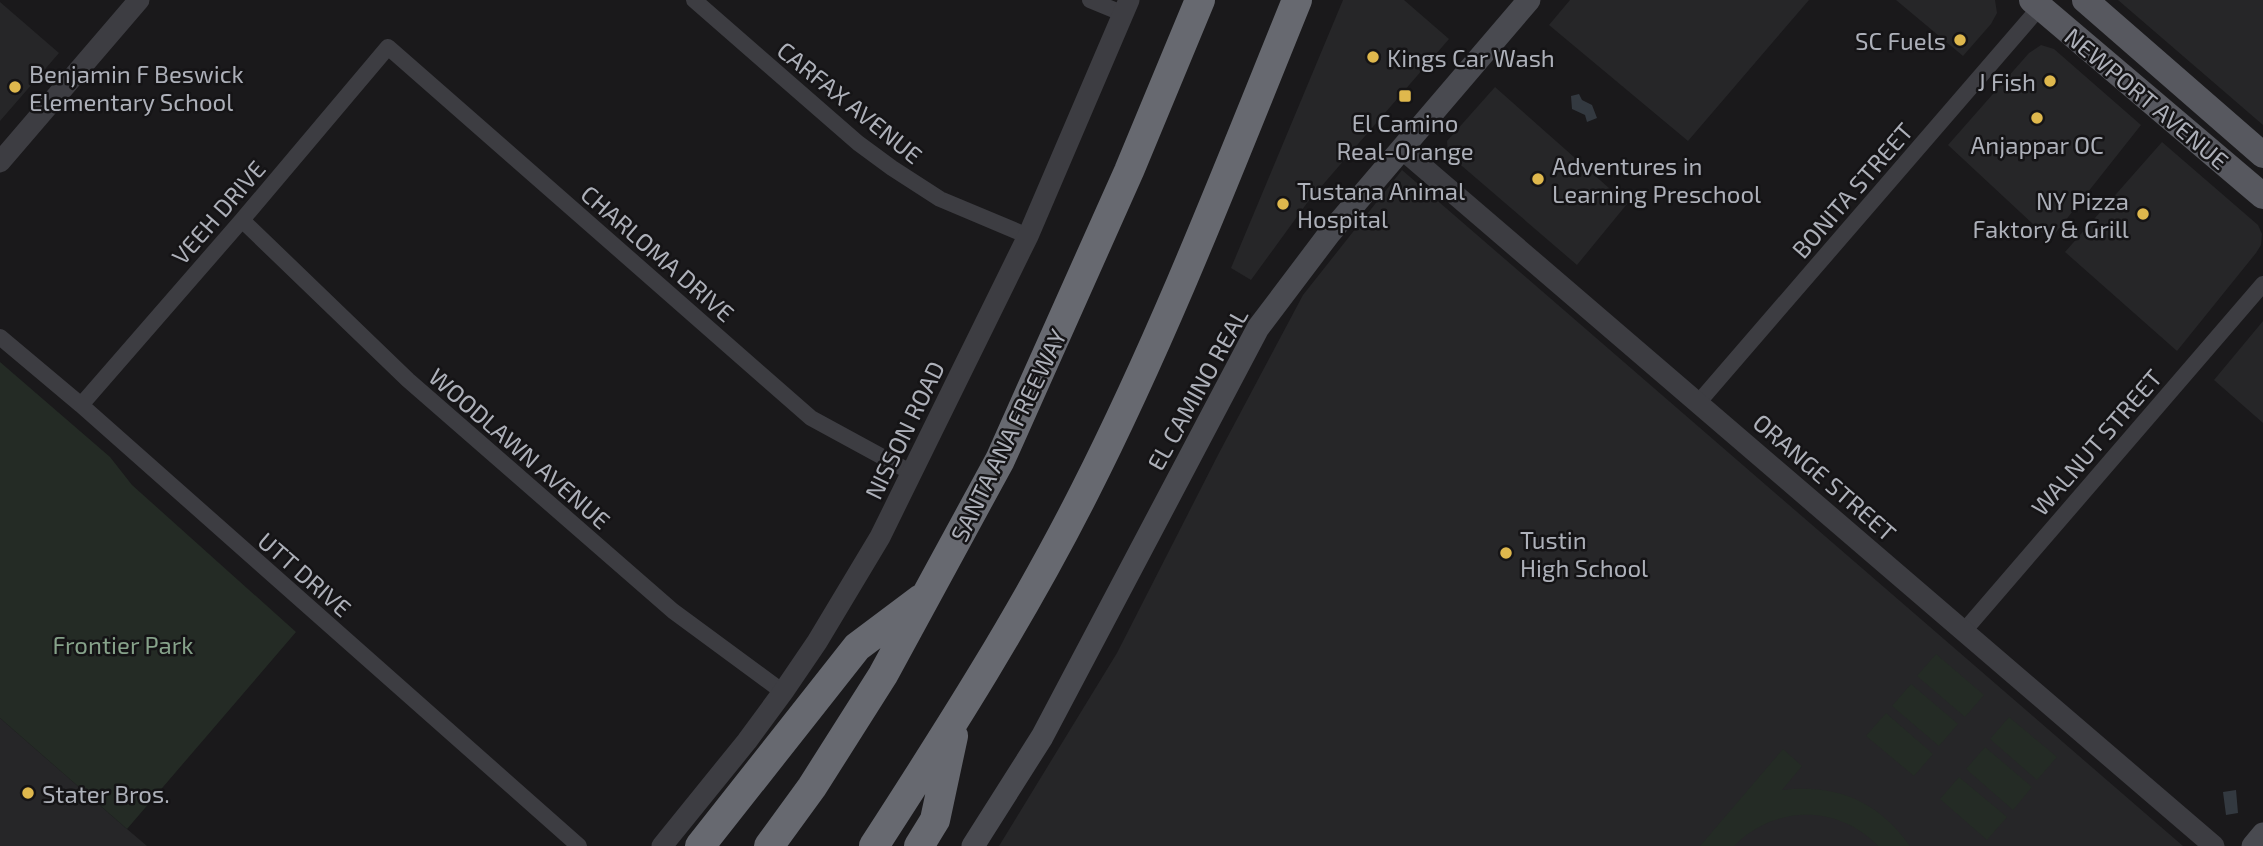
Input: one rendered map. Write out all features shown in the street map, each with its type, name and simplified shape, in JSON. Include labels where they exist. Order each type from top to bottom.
[{"type":"highway","name":"SANTA ANA FREEWAY","points":[[769,846],[812,787],[883,675],[1000,460],[1129,170],[1200,0]]},
{"type":"highway","points":[[874,846],[957,719],[1084,492],[1187,271],[1297,0]]},
{"type":"highway","points":[[700,846],[857,647],[930,592]]},
{"type":"highway","points":[[919,846],[935,820],[957,719]]},
{"type":"main road","name":"EL CAMINO REAL","points":[[974,846],[1042,737],[1258,328],[1329,234],[1529,0]]},
{"type":"main road","name":"NEWPORT AVENUE","points":[[2085,0],[2263,155]]},
{"type":"main road","name":"NEWPORT AVENUE","points":[[2036,3],[2263,196]]},
{"type":"main road","points":[[2253,846],[2263,834]]},
{"type":"street","points":[[0,162],[139,0]]},
{"type":"street","name":"CARFAX AVENUE","points":[[694,0],[858,143],[892,168],[940,199],[1028,236]]},
{"type":"street","points":[[1090,0],[1126,7]]},
{"type":"street","name":"BONITA STREET","points":[[1698,403],[2036,3]]},
{"type":"street","name":"NISSON ROAD","points":[[662,846],[783,692],[880,537],[1028,236],[1126,7]]},
{"type":"street","name":"VEEH DRIVE","points":[[81,405],[388,47]]},
{"type":"street","name":"CHARLOMA DRIVE","points":[[388,47],[811,418],[912,473]]},
{"type":"street","name":"ORANGE STREET","points":[[1402,149],[2214,846]]},
{"type":"street","name":"WOODLAWN AVENUE","points":[[242,220],[408,380],[673,611],[783,692]]},
{"type":"street","name":"WALNUT STREET","points":[[1964,631],[2263,284]]},
{"type":"street","name":"UTT DRIVE","points":[[0,337],[81,405],[579,846]]},
{"type":"shaded area","points":[[1343,0],[1404,0],[1449,39],[1307,203],[1251,280],[1231,268]]},
{"type":"shaded area","points":[[1570,0],[1809,0],[1688,141],[1549,25]]},
{"type":"shaded area","name":"SC Fuels","points":[[1896,0],[1995,0],[1997,13],[1991,24],[1963,56]]},
{"type":"shaded area","points":[[2118,0],[2263,0],[2263,125]]},
{"type":"shaded area","name":"Benjamin F Beswick Elementary School","points":[[0,2],[59,53],[0,121]]},
{"type":"shaded area","points":[[2041,45],[2054,49],[2141,125],[2050,240],[1948,145],[2029,53]]},
{"type":"shaded area","name":"Adventures in Learning Preschool","points":[[1495,87],[1627,204],[1577,265],[1448,154],[1447,141]]},
{"type":"shaded area","points":[[1579,94],[1582,100],[1592,105],[1597,118],[1587,122],[1585,115],[1572,109],[1571,96]]},
{"type":"shaded area","points":[[2162,142],[2258,225],[2262,234],[2261,245],[2256,253],[2177,351],[2065,252]]},
{"type":"shaded area","name":"Tustin High School","points":[[1402,170],[2183,846],[999,846],[1117,653],[1303,295]]},
{"type":"shaded area","points":[[2263,321],[2263,423],[2214,380]]},
{"type":"shaded area","points":[[0,718],[127,829],[147,846],[0,846]]},
{"type":"shaded area","points":[[2236,790],[2238,813],[2226,815],[2223,792]]},
{"type":"green space","name":"Frontier Park","points":[[0,362],[110,457],[132,485],[296,632],[127,829],[0,718]]},
{"type":"green space","points":[[1936,654],[1984,695],[1965,717],[1917,676]]},
{"type":"green space","points":[[1911,684],[1958,724],[1939,746],[1892,706]]},
{"type":"green space","points":[[1886,713],[1933,754],[1914,776],[1866,736]]},
{"type":"green space","points":[[2009,717],[2057,757],[2037,780],[1990,739]]},
{"type":"green space","points":[[1985,747],[2032,787],[2013,810],[1966,769]]},
{"type":"green space","points":[[1783,749],[1802,766],[1782,790],[1821,790],[1855,799],[1884,817],[1910,846],[1878,846],[1862,832],[1844,823],[1806,815],[1768,823],[1734,846],[1700,846]]},
{"type":"green space","points":[[1959,777],[2007,817],[1987,840],[1940,799]]},
{"type":"place","name":"SC Fuels","points":[[1960,40]]},
{"type":"place","name":"Kings Car Wash","points":[[1373,57]]},
{"type":"place","name":"J Fish","points":[[2050,81]]},
{"type":"place","name":"Benjamin F Beswick Elementary School","points":[[15,87]]},
{"type":"place","name":"El Camino Real-Orange","points":[[1405,96]]},
{"type":"place","name":"Anjappar OC","points":[[2037,118]]},
{"type":"place","name":"Adventures in Learning Preschool","points":[[1538,179]]},
{"type":"place","name":"Tustana Animal Hospital","points":[[1283,204]]},
{"type":"place","name":"NY Pizza Faktory & Grill","points":[[2143,214]]},
{"type":"place","name":"Tustin High School","points":[[1506,553]]},
{"type":"place","name":"Stater Bros.","points":[[28,793]]}]
